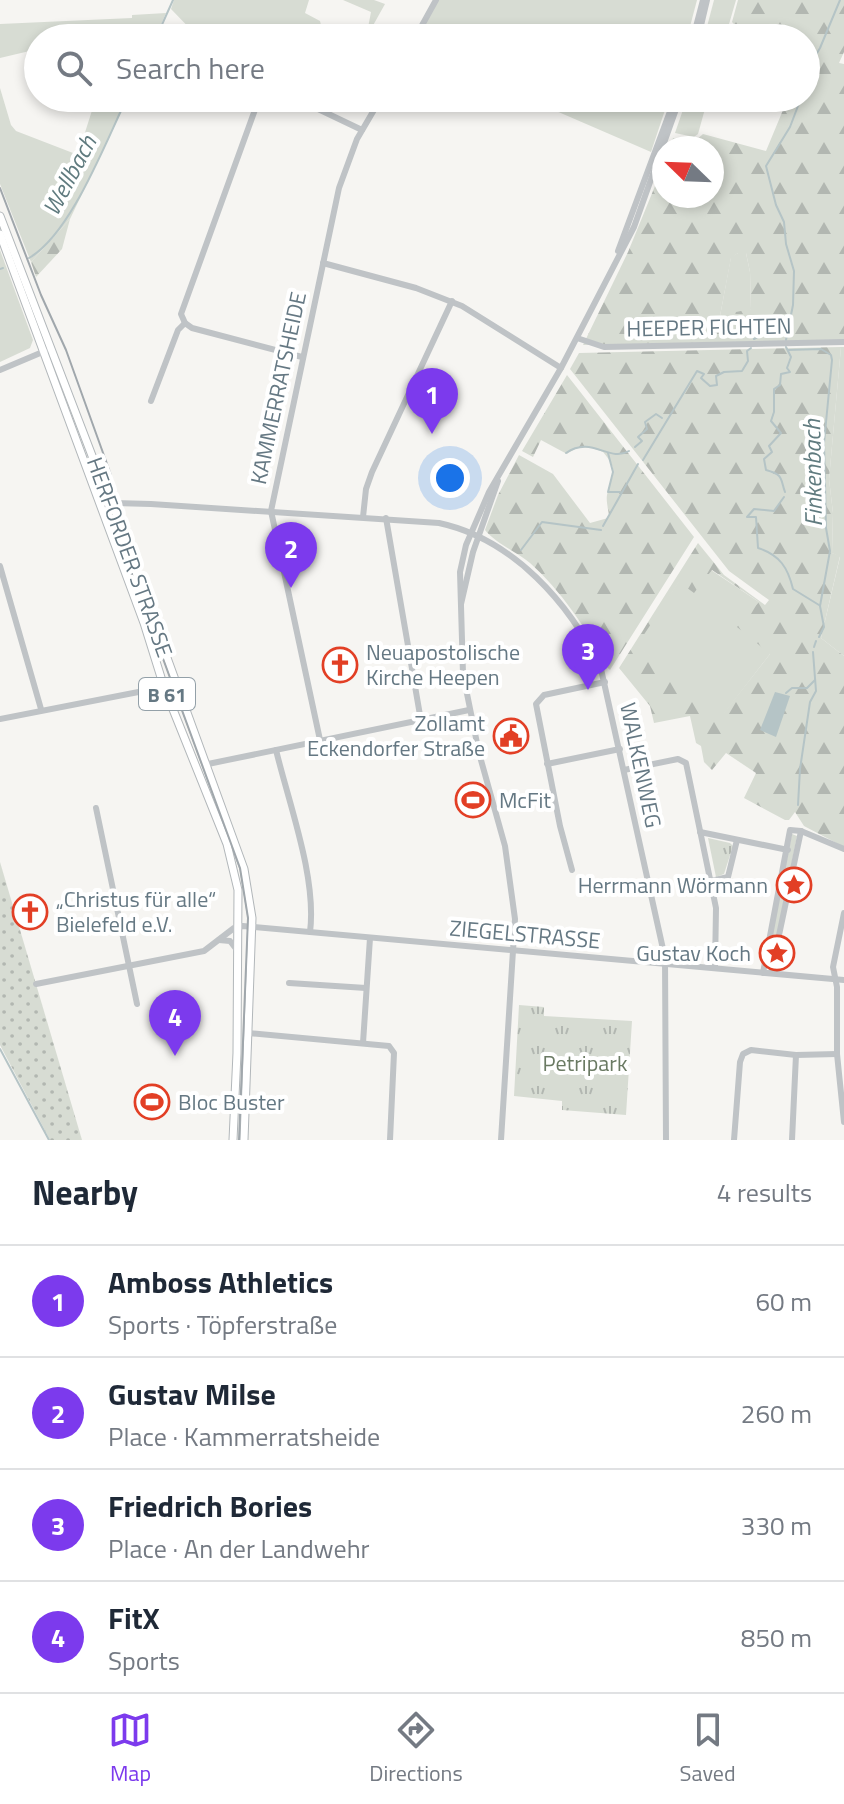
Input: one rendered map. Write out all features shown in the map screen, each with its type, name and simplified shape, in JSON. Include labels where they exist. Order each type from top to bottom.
[{"type":"main road","name":"HERFORDER STRASSE","points":[[0,216],[153,648],[164,687],[227,844],[238,890],[233,1140]]},
{"type":"main road","name":"HERFORDER STRASSE","points":[[0,234],[111,504],[244,869],[251,901],[252,926],[244,1140]]},
{"type":"main road","points":[[164,687],[178,686]]},
{"type":"street","points":[[423,24],[436,0]]},
{"type":"street","points":[[699,24],[705,0]]},
{"type":"street","points":[[255,112],[181,314],[185,323],[192,328],[302,357]]},
{"type":"street","points":[[324,112],[362,130]]},
{"type":"street","name":"KAMMERRATSHEIDE","points":[[320,740],[271,511],[339,188],[362,130],[373,112]]},
{"type":"street","points":[[501,1140],[515,919],[508,862],[469,710],[460,658],[460,572],[489,492],[561,368],[641,213],[673,112]]},
{"type":"street","points":[[323,263],[452,301],[490,321],[561,368]]},
{"type":"street","points":[[363,517],[366,489],[372,472],[452,301]]},
{"type":"street","points":[[151,401],[178,330],[185,323]]},
{"type":"street","name":"HEEPER FICHTEN","points":[[577,338],[604,347],[844,342]]},
{"type":"street","points":[[0,370],[48,350]]},
{"type":"street","name":"WALKENWEG","points":[[101,507],[111,504],[271,511],[444,524],[474,536],[519,562],[547,587],[594,653],[605,682],[620,749],[665,963],[666,1140]]},
{"type":"street","points":[[386,518],[421,721]]},
{"type":"street","points":[[0,566],[41,709]]},
{"type":"street","points":[[572,870],[547,764],[537,701],[544,695],[605,682]]},
{"type":"street","points":[[0,719],[164,687]]},
{"type":"street","points":[[208,764],[469,710]]},
{"type":"street","points":[[547,764],[620,749]]},
{"type":"street","points":[[276,750],[307,876],[311,904],[310,932]]},
{"type":"street","points":[[624,770],[681,759],[686,763],[718,929],[715,968]]},
{"type":"street","points":[[96,808],[137,1004]]},
{"type":"street","points":[[767,973],[790,830],[801,831],[844,849]]},
{"type":"street","points":[[767,973],[801,831]]},
{"type":"street","points":[[700,832],[788,850]]},
{"type":"street","points":[[711,881],[728,877],[737,840]]},
{"type":"street","points":[[844,913],[833,967],[844,1122]]},
{"type":"street","points":[[36,984],[204,951],[238,927]]},
{"type":"street","name":"ZIEGELSTRASSE","points":[[238,927],[844,980]]},
{"type":"street","points":[[363,1043],[370,938]]},
{"type":"street","points":[[219,940],[230,941],[237,950]]},
{"type":"street","points":[[289,983],[366,988]]},
{"type":"street","points":[[248,1033],[389,1046],[394,1053],[390,1140]]},
{"type":"street","points":[[734,1140],[743,1054],[751,1050],[796,1055],[837,1054]]},
{"type":"street","points":[[792,1140],[796,1055]]},
{"type":"green space","points":[[174,0],[309,0],[305,13],[321,24],[185,24],[171,9]]},
{"type":"green space","points":[[343,0],[374,0],[385,4],[374,24],[369,24],[371,12]]},
{"type":"green space","points":[[438,0],[697,0],[691,24],[425,24]]},
{"type":"green space","points":[[714,0],[736,0],[729,24],[708,24]]},
{"type":"green space","points":[[738,0],[844,0],[844,52],[839,63],[844,64],[844,340],[583,345],[628,252],[652,193],[652,208],[724,208],[724,140],[766,151],[782,112],[820,112],[820,24],[732,22]],"holes":[[[738,253],[746,253],[751,309],[736,312],[732,322],[720,316],[731,258]]]},
{"type":"green space","points":[[166,13],[161,24],[24,24],[24,52],[0,58],[0,24],[132,18],[132,15]]},
{"type":"green space","points":[[0,88],[11,125],[16,131],[73,153],[80,148],[92,112],[121,112],[70,219],[31,262],[0,184]]},
{"type":"green space","points":[[558,112],[664,112],[656,136],[652,136],[651,152]]},
{"type":"green space","points":[[682,112],[704,112],[698,134],[675,133]]},
{"type":"green space","points":[[70,219],[62,249],[36,277],[31,262]]},
{"type":"green space","points":[[0,250],[33,340],[30,348],[0,362]]},
{"type":"green space","points":[[746,253],[751,309],[732,323],[720,316],[731,257]]},
{"type":"green space","points":[[841,347],[844,347],[844,656],[821,638],[840,557],[832,553],[833,513],[829,479]]},
{"type":"green space","points":[[841,347],[829,479],[833,513],[832,553],[840,556],[821,638],[844,656],[844,847],[804,826],[795,812],[789,820],[785,820],[744,798],[756,773],[726,753],[712,770],[704,762],[701,746],[696,743],[690,716],[654,723],[650,706],[619,668],[698,543],[724,575],[765,605],[769,600],[729,571],[570,369],[579,353]],"holes":[[[712,570],[759,602],[737,627],[770,654],[723,714],[637,645],[679,582],[694,593]]]},
{"type":"green space","points":[[567,375],[694,537],[610,670],[581,623],[552,585],[530,563],[485,530],[498,495],[519,455],[553,474],[590,523],[608,518],[607,497],[613,469],[603,452],[584,447],[567,454],[541,440],[533,457],[522,451]]},
{"type":"green space","points":[[711,570],[759,602],[770,654],[723,715],[636,645],[679,581]]},
{"type":"green space","points":[[792,834],[797,836],[771,966],[766,965]]},
{"type":"green space","points":[[708,838],[733,846],[724,874],[716,877]]},
{"type":"green space","points":[[0,862],[82,1140],[50,1140],[0,1045]]},
{"type":"green space","name":"Petripark","points":[[519,1005],[544,1007],[544,1016],[632,1021],[626,1115],[562,1110],[562,1101],[514,1096]]},
{"type":"shaded area","points":[[775,692],[790,696],[776,737],[760,730]]},
{"type":"waterway","name":"Wellbach","points":[[162,24],[173,0]]},
{"type":"waterway","name":"Finkenbach","points":[[820,48],[840,0]]},
{"type":"waterway","name":"Wellbach","points":[[29,258],[44,246],[73,209],[120,112]]},
{"type":"waterway","name":"Finkenbach","points":[[786,340],[793,305],[794,271],[786,244],[784,222],[776,205],[766,166],[796,112]]},
{"type":"waterway","points":[[754,339],[771,330],[788,330]]},
{"type":"waterway","name":"Finkenbach","points":[[785,492],[779,475],[766,470],[764,459],[772,452],[769,446],[781,433],[771,421],[774,389],[780,385],[781,374],[790,372],[787,368],[791,357],[786,347]]},
{"type":"waterway","points":[[643,460],[697,371],[704,374],[701,378],[710,386],[717,385],[716,376],[724,372],[742,371],[748,361],[747,351],[751,348]]},
{"type":"waterway","name":"Finkenbach","points":[[788,350],[821,349],[831,355],[832,360],[824,443],[826,528],[830,551],[820,606],[824,627],[819,637]]},
{"type":"waterway","points":[[635,447],[642,441],[638,437],[647,429],[645,422],[656,414],[662,418]]},
{"type":"waterway","points":[[566,453],[584,447],[614,454],[629,451]]},
{"type":"waterway","points":[[608,453],[613,472],[608,492],[620,492]]},
{"type":"waterway","points":[[603,526],[638,464]]},
{"type":"waterway","name":"Finkenbach","points":[[784,497],[774,511],[754,509],[747,517],[756,517],[758,548],[782,563],[793,589],[819,605]]},
{"type":"waterway","points":[[521,550],[542,522],[601,530]]},
{"type":"waterway","name":"Finkenbach","points":[[814,647],[816,641]]},
{"type":"waterway","name":"Finkenbach","points":[[798,805],[810,702],[816,691],[813,652]]},
{"type":"waterway","points":[[786,693],[792,688],[807,688],[815,680]]},
{"type":"waterway","name":"Wellbach","points":[[0,1049],[49,1140]]},
{"type":"tram line","points":[[0,188],[41,295],[66,350],[111,475],[112,520],[240,868],[248,918],[239,1140]]},
{"type":"place","name":"Amboss Athletics","points":[[432,434]]},
{"type":"place","name":"Gustav Milse","points":[[291,588]]},
{"type":"place","name":"Neuapostolische Kirche Heepen","points":[[340,665]]},
{"type":"place","name":"Friedrich Bories","points":[[588,690]]},
{"type":"place","name":"Zollamt Eckendorfer Straße","points":[[511,736]]},
{"type":"place","name":"McFit","points":[[473,800]]},
{"type":"place","name":"Herrmann Wörmann","points":[[794,885]]},
{"type":"place","name":"„Christus für alle“ Bielefeld e.V.","points":[[30,912]]},
{"type":"place","name":"Gustav Koch","points":[[777,953]]},
{"type":"place","name":"FitX","points":[[175,1056]]},
{"type":"place","name":"Bloc Buster","points":[[152,1102]]}]
